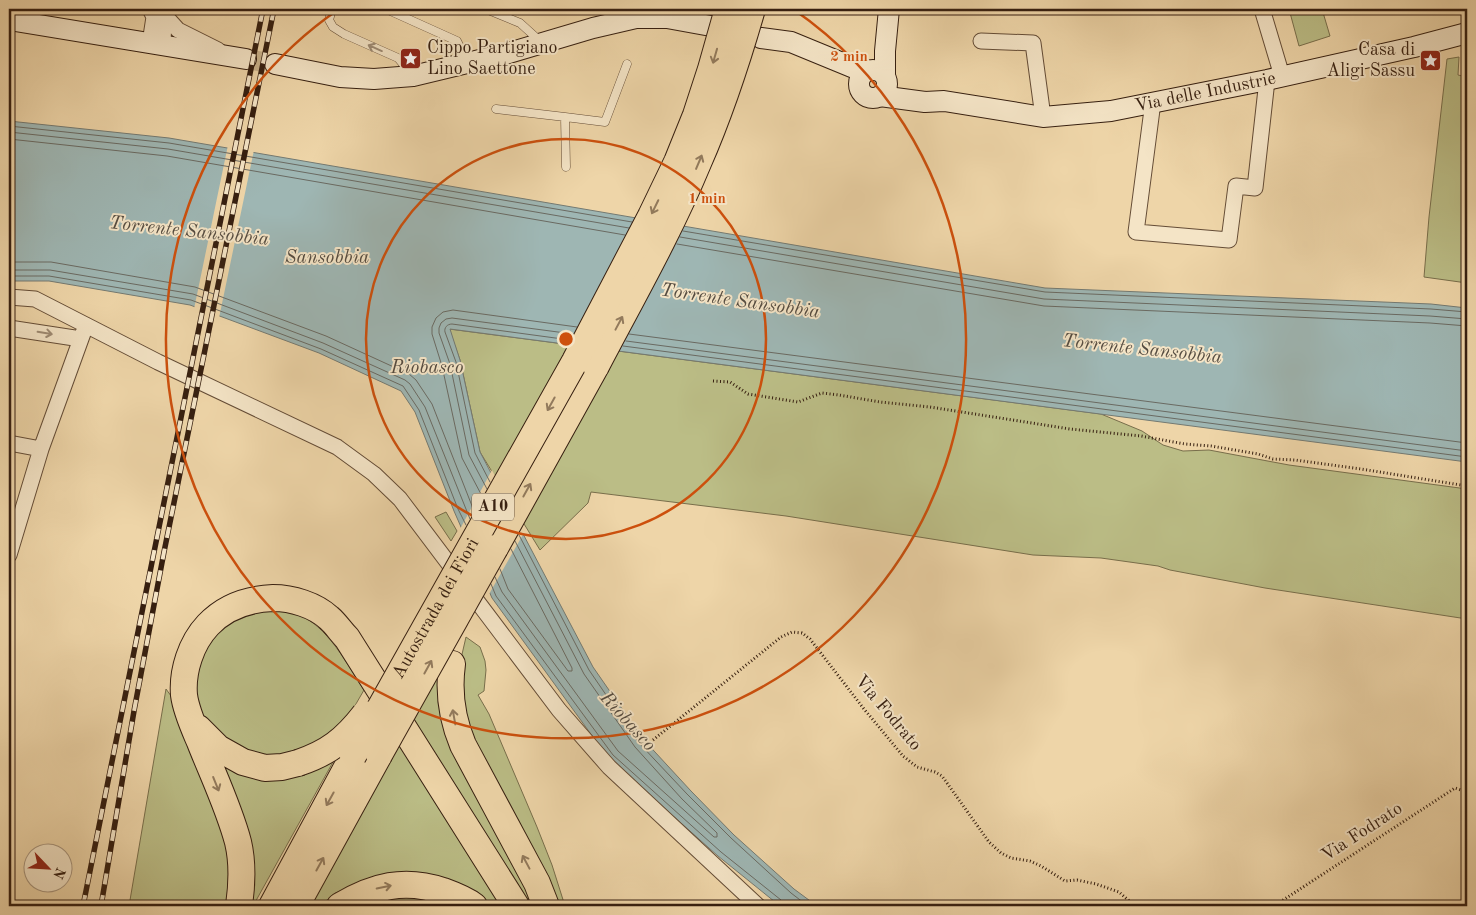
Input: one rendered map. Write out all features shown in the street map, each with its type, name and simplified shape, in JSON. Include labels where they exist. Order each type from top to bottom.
[{"type":"highway","name":"Autostrada dei Fiori","points":[[296,906],[600,358],[679,206],[716,119],[752,9]]},
{"type":"highway","name":"Autostrada dei Fiori","points":[[272,906],[575,362],[651,216],[677,162],[696,115],[711,69],[719,18]]},
{"type":"highway","points":[[495,548],[455,652],[450,677],[451,694],[456,727],[463,745],[537,883],[546,906]]},
{"type":"highway","points":[[239,906],[242,889],[238,842],[192,723],[184,696],[186,671],[191,651],[202,631],[216,617],[235,606],[252,600],[275,598],[296,601],[311,607],[328,618],[347,638],[516,906]]},
{"type":"highway","points":[[192,723],[218,748],[243,762],[265,768],[298,764],[315,758],[341,741],[352,731],[412,652]]},
{"type":"highway","points":[[340,906],[376,889],[393,885],[412,884],[431,887],[451,894],[474,906]]},
{"type":"street","points":[[150,9],[154,17],[156,44]]},
{"type":"street","points":[[874,80],[885,51],[889,9]]},
{"type":"street","points":[[1153,102],[1136,232],[1229,240],[1236,186],[1256,188],[1275,78],[1262,9]]},
{"type":"street","points":[[156,44],[161,12]]},
{"type":"street","points":[[161,12],[178,30],[237,57]]},
{"type":"street","points":[[19,17],[156,44],[237,57]]},
{"type":"street","points":[[275,64],[340,77],[374,79],[413,76],[468,64],[592,28],[636,18],[719,18]]},
{"type":"street","name":"Via delle Industrie","points":[[767,39],[791,42],[874,80],[938,101],[1043,117],[1111,111],[1275,78],[1414,47],[1467,33]]},
{"type":"street","points":[[981,42],[1033,43],[1043,117]]},
{"type":"street","points":[[9,297],[35,299],[83,332],[178,372],[337,447],[374,474],[400,498],[558,710],[609,767],[758,906]]},
{"type":"street","points":[[9,328],[83,332]]},
{"type":"street","points":[[9,555],[41,449],[83,332]]},
{"type":"street","points":[[9,443],[41,449]]},
{"type":"lane","points":[[332,9],[329,20],[333,27],[344,34],[398,58],[413,76]]},
{"type":"lane","points":[[386,9],[458,41],[468,64]]},
{"type":"lane","points":[[486,9],[520,23],[542,44]]},
{"type":"lane","points":[[496,109],[605,122],[627,64]]},
{"type":"lane","points":[[565,117],[566,167]]},
{"type":"path","points":[[713,381],[730,382],[748,394],[798,402],[822,393],[839,395],[1070,429],[1141,436],[1185,444],[1211,446],[1258,454],[1273,459],[1295,460],[1467,486]]},
{"type":"path","name":"Via Fodrato","points":[[653,740],[781,638],[792,632],[802,633],[810,639],[903,756],[917,767],[942,776],[989,842],[1001,853],[1010,858],[1030,861],[1065,880],[1077,880],[1096,884],[1118,892],[1135,906]]},
{"type":"path","name":"Via Fodrato","points":[[1274,906],[1455,788],[1467,792]]},
{"type":"green space","points":[[1289,9],[1322,9],[1330,36],[1299,46]]},
{"type":"green space","points":[[1459,57],[1458,75],[1467,77],[1467,283],[1424,277],[1447,59]]},
{"type":"green space","points":[[449,329],[1101,414],[1142,431],[1163,445],[1183,451],[1209,450],[1289,465],[1467,489],[1467,619],[1265,588],[1170,570],[1158,566],[1101,558],[1033,555],[786,516],[591,492],[588,503],[540,550],[480,452],[460,360]]},
{"type":"green space","points":[[446,512],[457,531],[451,541],[435,517]]},
{"type":"green space","points":[[255,608],[286,610],[312,622],[332,642],[364,690],[349,716],[326,740],[279,758],[238,752],[204,723],[194,701],[198,650],[210,630]]},
{"type":"green space","points":[[466,637],[480,647],[486,670],[484,691],[478,695],[489,714],[537,827],[565,906],[555,906],[464,729],[460,663]]},
{"type":"green space","points":[[439,668],[539,906],[526,906],[414,723],[414,714]]},
{"type":"green space","points":[[166,689],[174,700],[231,857],[228,906],[129,906]]},
{"type":"green space","points":[[399,742],[502,906],[490,906],[483,899],[377,877],[335,893],[320,906],[306,906]]},
{"type":"green space","points":[[218,758],[326,760],[333,762],[253,906],[244,906]]},
{"type":"green space","points":[[410,890],[459,906],[351,906]]},
{"type":"water","name":"Sansobbia","points":[[9,121],[169,138],[1045,288],[1431,304],[1467,308],[1467,462],[450,329],[460,360],[480,452],[593,667],[643,739],[691,791],[734,835],[794,889],[817,906],[780,906],[718,856],[609,759],[492,598],[454,511],[415,412],[401,391],[319,353],[190,305],[49,281],[9,281]]},
{"type":"pier","points":[[228,145],[254,150],[219,318],[194,309]]},
{"type":"pier","points":[[492,470],[525,531],[488,596],[460,529]]},
{"type":"tunnel","points":[[246,59],[275,64]]},
{"type":"railway","points":[[83,906],[263,9]]},
{"type":"railway","points":[[101,906],[134,711],[164,552],[274,9]]},
{"type":"place","name":"Cippo Partigiano Lino Saettone","points":[[411,58]]},
{"type":"place","name":"Casa di Aligi Sassu","points":[[1431,60]]},
{"type":"water label","name":"Torrente Sansobbia","points":[[189,232]]},
{"type":"water label","name":"Torrente Sansobbia","points":[[740,302]]},
{"type":"water label","name":"Torrente Sansobbia","points":[[1142,350]]},
{"type":"water label","name":"Riobasco","points":[[427,368]]},
{"type":"water label","name":"Riobasco","points":[[627,722]]}]
